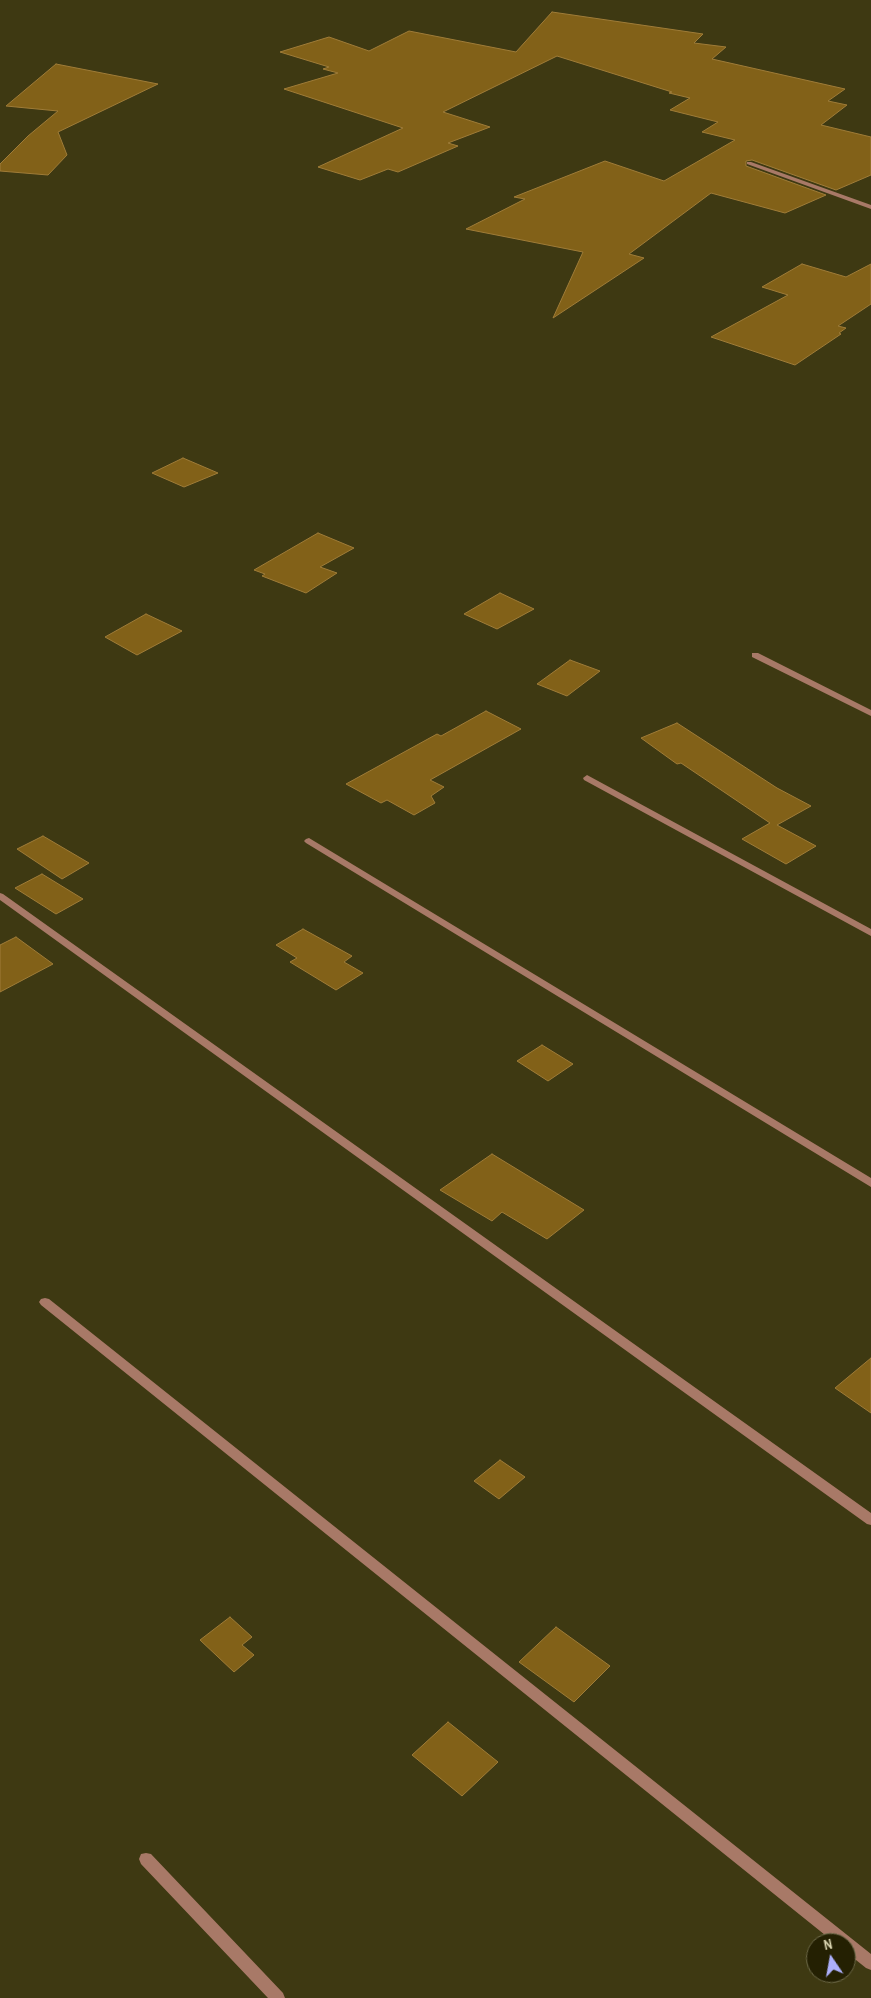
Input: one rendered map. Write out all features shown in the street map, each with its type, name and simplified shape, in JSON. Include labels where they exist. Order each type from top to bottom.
[{"type":"street","points":[[749,163],[871,207]]},
{"type":"street","points":[[754,655],[871,713]]},
{"type":"street","points":[[587,778],[871,933]]},
{"type":"street","points":[[309,841],[871,1183]]},
{"type":"street","points":[[0,896],[871,1520]]},
{"type":"street","points":[[45,1302],[871,1963]]},
{"type":"street","points":[[146,1859],[278,1998]]},
{"type":"building","points":[[552,12],[703,34],[694,43],[726,47],[712,59],[845,89],[828,101],[847,105],[821,125],[871,137],[871,175],[836,190],[752,160],[746,161],[746,166],[826,195],[785,213],[711,193],[629,254],[644,258],[553,318],[583,252],[466,229],[525,199],[514,197],[605,161],[664,181],[735,140],[702,132],[718,122],[670,110],[690,98],[669,93],[672,92],[557,56],[443,112],[490,127],[448,143],[458,146],[398,172],[388,169],[360,180],[318,167],[403,128],[284,89],[338,73],[323,69],[329,67],[280,52],[329,37],[369,51],[409,31],[516,52]]},
{"type":"building","points":[[56,64],[158,84],[58,132],[67,155],[48,175],[0,171],[0,164],[28,136],[58,111],[6,106]]},
{"type":"building","points":[[802,264],[846,277],[871,264],[871,304],[838,326],[846,328],[839,333],[841,334],[795,365],[711,337],[788,295],[762,287]]},
{"type":"building","points":[[183,458],[218,473],[184,487],[152,473]]},
{"type":"building","points":[[318,533],[354,548],[320,567],[337,573],[306,593],[262,576],[265,574],[254,570]]},
{"type":"building","points":[[500,593],[534,609],[497,629],[464,614]]},
{"type":"building","points":[[146,614],[182,631],[137,655],[105,637]]},
{"type":"building","points":[[570,660],[600,671],[567,696],[537,684]]},
{"type":"building","points":[[486,711],[521,729],[430,780],[444,787],[431,796],[435,803],[414,815],[387,800],[381,803],[346,784],[437,734],[441,736]]},
{"type":"building","points":[[677,723],[777,788],[811,806],[777,825],[816,846],[786,864],[742,839],[770,823],[681,763],[677,764],[641,738]]},
{"type":"building","points":[[43,836],[89,863],[62,879],[17,849]]},
{"type":"building","points":[[42,874],[83,899],[56,914],[15,888]]},
{"type":"building","points":[[303,929],[352,956],[344,962],[363,973],[336,990],[290,962],[297,958],[276,945]]},
{"type":"building","points":[[16,937],[53,964],[0,992],[0,945]]},
{"type":"building","points":[[542,1045],[573,1064],[548,1081],[517,1061]]},
{"type":"building","points":[[492,1154],[584,1210],[547,1239],[502,1212],[492,1221],[440,1190]]},
{"type":"building","points":[[871,1358],[871,1413],[835,1388]]},
{"type":"building","points":[[500,1460],[525,1477],[499,1499],[474,1481]]},
{"type":"building","points":[[230,1617],[252,1637],[242,1645],[254,1655],[234,1672],[200,1640]]},
{"type":"building","points":[[556,1627],[610,1666],[574,1702],[519,1662]]},
{"type":"building","points":[[448,1722],[498,1762],[462,1796],[412,1755]]}]
